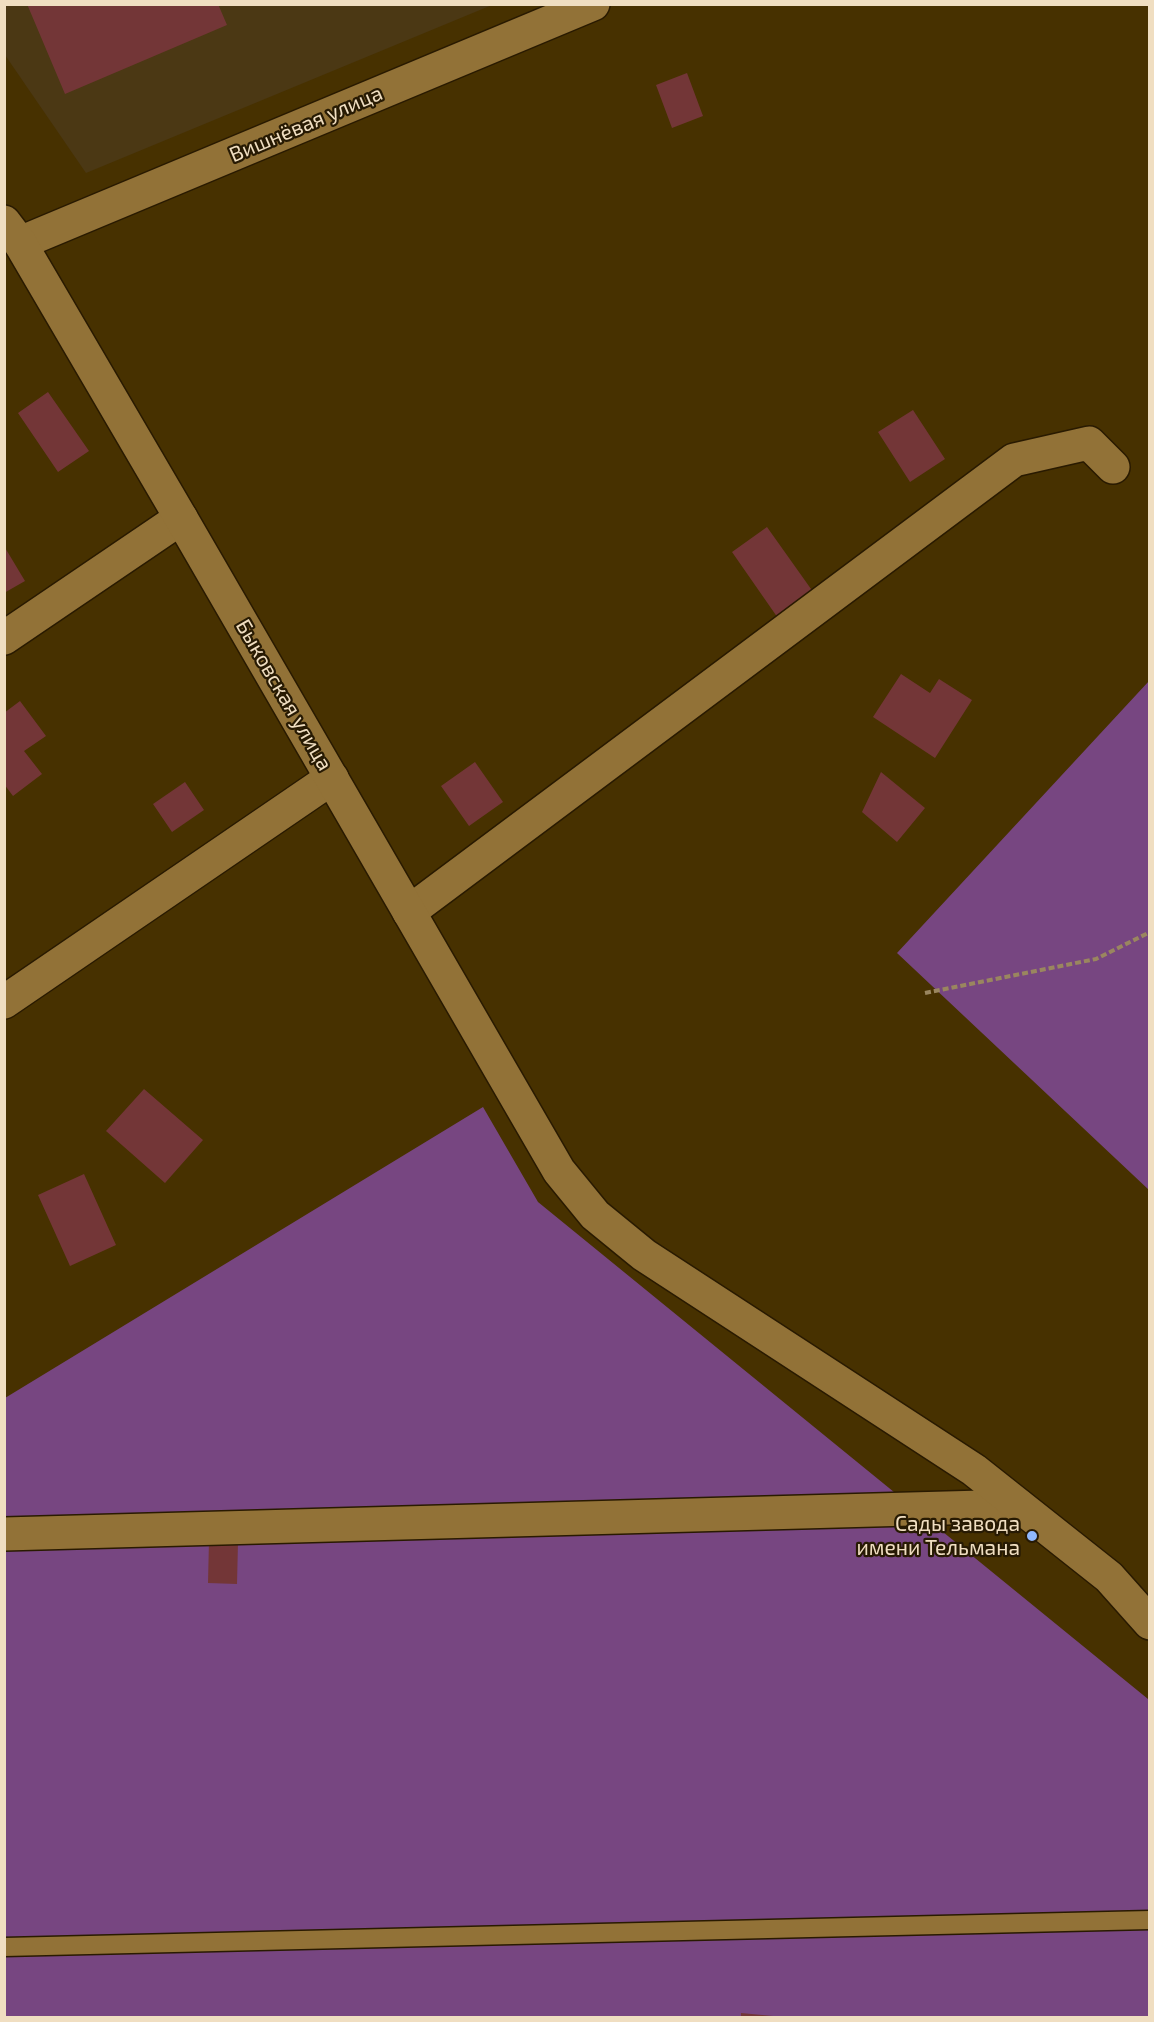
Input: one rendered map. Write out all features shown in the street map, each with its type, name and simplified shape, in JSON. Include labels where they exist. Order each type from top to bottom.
[{"type":"street","name":"Вишнёвая улица","points":[[12,233],[593,4]]},
{"type":"street","name":"Быковская улица","points":[[12,233],[182,518],[559,1171],[595,1215],[644,1254],[974,1470],[1108,1577],[1149,1623]]},
{"type":"street","points":[[409,912],[1014,460],[1089,443],[1113,467]]},
{"type":"street","points":[[4,638],[182,518]]},
{"type":"street","points":[[4,1002],[332,778]]},
{"type":"street","points":[[4,1534],[1019,1506]]},
{"type":"lane","points":[[4,1947],[1149,1920]]},
{"type":"path","points":[[925,993],[1096,959],[1149,932]]},
{"type":"shaded area","points":[[4,5],[492,5],[86,173],[5,55]]},
{"type":"shaded area","points":[[1149,681],[1149,1190],[897,953]]},
{"type":"shaded area","points":[[483,1107],[538,1202],[1148,1699],[1149,2017],[5,2018],[5,1398]]},
{"type":"building","points":[[27,4],[218,4],[227,25],[65,94]]},
{"type":"building","points":[[687,73],[703,116],[672,128],[656,85]]},
{"type":"building","points":[[48,392],[89,451],[58,472],[18,413]]},
{"type":"building","points":[[913,410],[945,459],[910,482],[878,432]]},
{"type":"building","points":[[767,527],[816,596],[780,621],[732,552]]},
{"type":"building","points":[[4,546],[25,581],[4,593]]},
{"type":"building","points":[[901,674],[930,693],[939,679],[972,700],[935,758],[873,717]]},
{"type":"building","points":[[20,701],[46,736],[24,751],[42,774],[13,796],[4,784],[4,713]]},
{"type":"building","points":[[475,762],[503,802],[469,826],[441,786]]},
{"type":"building","points":[[881,772],[925,808],[897,842],[862,812]]},
{"type":"building","points":[[185,782],[204,810],[172,832],[153,804]]},
{"type":"building","points":[[144,1089],[203,1140],[165,1183],[106,1131]]},
{"type":"building","points":[[84,1174],[116,1245],[70,1266],[38,1195]]},
{"type":"building","points":[[209,1541],[238,1542],[237,1584],[208,1583]]},
{"type":"building","points":[[741,2013],[773,2016],[773,2018],[741,2018]]},
{"type":"place","name":"Сады завода имени Тельмана","points":[[1032,1536]]}]
